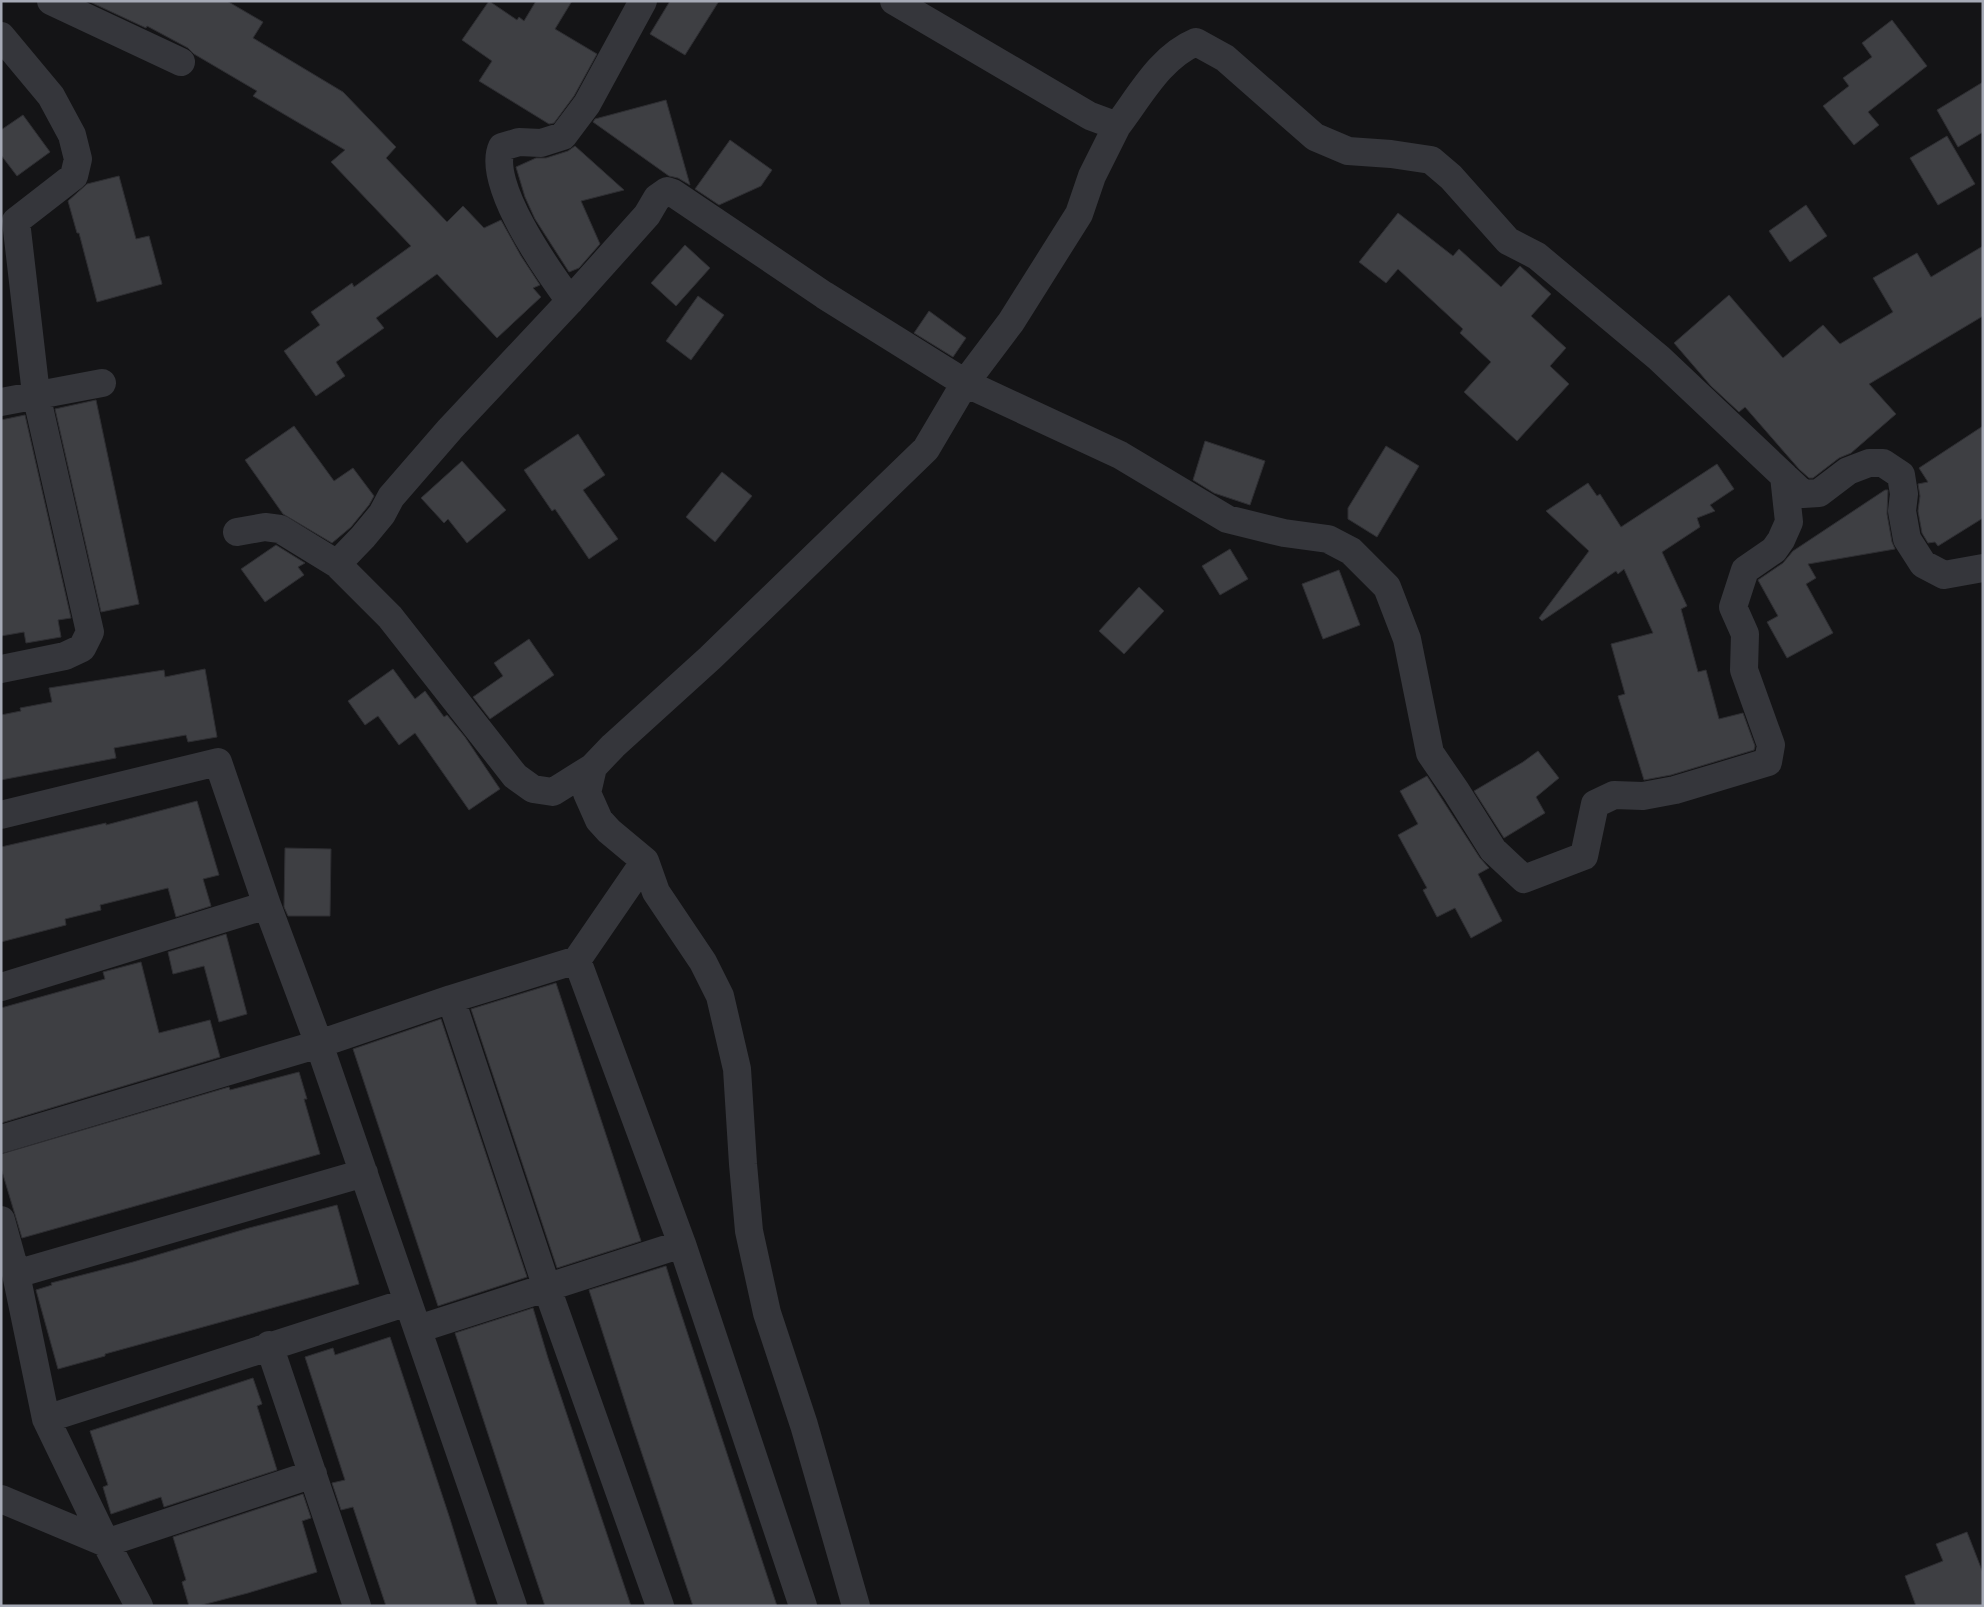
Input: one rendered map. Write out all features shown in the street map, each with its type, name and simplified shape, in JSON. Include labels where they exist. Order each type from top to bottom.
[{"type":"street","points":[[51,1],[182,62]]},
{"type":"street","points":[[570,301],[543,264],[520,225],[504,186],[498,155],[502,146],[518,142],[541,143],[563,136],[587,104],[643,1]]},
{"type":"street","points":[[894,1],[1090,116],[1117,126]]},
{"type":"street","points":[[1,36],[51,96],[72,135],[78,159],[74,176],[9,225],[36,394],[90,632],[82,648],[65,656],[1,669]]},
{"type":"street","points":[[238,532],[265,527],[280,529],[337,564],[390,617],[515,776],[533,789],[553,792],[594,767],[614,746],[710,658],[926,448],[965,383],[1011,322],[1079,214],[1092,176],[1117,126],[1167,59],[1196,42],[1225,58],[1315,138],[1348,151],[1390,154],[1431,160],[1451,177],[1508,241],[1537,256],[1659,358],[1803,494],[1819,493],[1848,471],[1869,464],[1883,463],[1901,475],[1904,494],[1902,511],[1908,539],[1923,564],[1944,575],[1983,568]]},
{"type":"street","points":[[337,564],[363,537],[382,514],[391,497],[450,429],[570,301],[647,215],[657,198],[667,191],[673,193],[824,295],[965,383],[1120,455],[1226,519],[1284,533],[1328,539],[1352,551],[1387,587],[1406,639],[1430,753],[1493,850],[1524,879],[1584,856],[1595,804],[1614,796],[1642,796],[1675,790],[1768,762],[1772,745],[1744,670],[1744,634],[1733,607],[1746,570],[1774,550],[1789,522],[1784,476]]},
{"type":"street","points":[[1,402],[102,383]]},
{"type":"street","points":[[1,815],[218,762],[267,905],[319,1044],[513,1606]]},
{"type":"street","points":[[594,767],[587,793],[599,820],[609,831],[645,861],[656,892],[703,962],[720,996],[737,1069],[743,1164],[750,1231],[767,1313],[804,1425],[856,1606]]},
{"type":"street","points":[[1,1138],[319,1044],[451,999],[577,960],[645,861]]},
{"type":"street","points":[[1,987],[267,905]]},
{"type":"street","points":[[577,960],[682,1244],[803,1606]]},
{"type":"street","points":[[451,999],[546,1288],[660,1606]]},
{"type":"street","points":[[16,1274],[364,1173]]},
{"type":"street","points":[[1,1220],[16,1274],[46,1419],[139,1606]]},
{"type":"street","points":[[418,1329],[682,1244]]},
{"type":"street","points":[[46,1419],[408,1302]]},
{"type":"street","points":[[269,1346],[357,1606]]},
{"type":"street","points":[[1,1499],[106,1543],[313,1474]]},
{"type":"building","points":[[88,1],[227,1],[263,22],[253,38],[343,92],[396,147],[386,158],[447,222],[463,206],[484,228],[501,220],[540,285],[533,288],[541,297],[497,338],[437,274],[376,318],[384,328],[336,362],[345,376],[316,396],[284,351],[320,325],[311,312],[352,283],[354,287],[411,246],[331,162],[345,150],[253,96],[257,91],[194,54],[188,48],[147,26],[146,28]]},
{"type":"building","points":[[489,1],[517,20],[519,17],[524,21],[536,1],[572,1],[555,29],[597,54],[574,96],[554,123],[549,124],[479,81],[492,61],[462,40]]},
{"type":"building","points":[[670,1],[719,1],[685,55],[650,34]]},
{"type":"building","points":[[1892,20],[1927,66],[1868,112],[1879,125],[1854,145],[1823,106],[1849,86],[1843,78],[1872,57],[1862,43]]},
{"type":"building","points":[[1983,82],[1983,132],[1958,147],[1937,110]]},
{"type":"building","points":[[666,100],[690,185],[678,178],[669,176],[593,122],[595,119]]},
{"type":"building","points":[[23,115],[50,152],[17,176],[1,155],[1,130]]},
{"type":"building","points":[[1947,136],[1975,184],[1938,205],[1910,158]]},
{"type":"building","points":[[730,140],[772,170],[761,186],[719,205],[695,189]]},
{"type":"building","points":[[575,146],[624,190],[581,201],[600,244],[579,268],[569,272],[535,219],[525,197],[516,167],[536,158],[546,158],[568,151]]},
{"type":"building","points":[[119,176],[136,239],[149,236],[162,284],[97,302],[79,233],[77,233],[68,201],[87,184]]},
{"type":"building","points":[[1806,205],[1827,236],[1790,262],[1769,231]]},
{"type":"building","points":[[1398,213],[1453,256],[1459,249],[1501,287],[1520,266],[1551,294],[1531,316],[1566,348],[1550,366],[1569,384],[1517,441],[1464,392],[1491,362],[1460,333],[1463,329],[1398,269],[1386,283],[1359,262]]},
{"type":"building","points":[[685,245],[710,268],[676,306],[651,283]]},
{"type":"building","points":[[1983,246],[1983,316],[1869,384],[1896,414],[1851,453],[1839,458],[1813,478],[1809,478],[1799,469],[1745,407],[1739,412],[1711,386],[1674,343],[1729,295],[1783,358],[1823,325],[1840,344],[1893,312],[1873,278],[1917,253],[1931,277]]},
{"type":"building","points":[[698,296],[724,315],[691,360],[666,341]]},
{"type":"building","points":[[929,311],[966,338],[953,357],[914,333]]},
{"type":"building","points":[[96,400],[139,604],[101,612],[55,409]]},
{"type":"building","points":[[25,415],[71,618],[58,620],[61,637],[26,643],[24,632],[1,636],[1,420]]},
{"type":"building","points":[[294,426],[334,481],[353,468],[374,496],[351,527],[332,543],[283,514],[245,460]]},
{"type":"building","points":[[1983,426],[1983,518],[1938,546],[1935,542],[1928,543],[1922,533],[1918,511],[1920,496],[1918,484],[1928,482],[1919,468]]},
{"type":"building","points":[[578,434],[605,475],[583,490],[618,539],[589,559],[555,509],[552,511],[524,470]]},
{"type":"building","points":[[1205,441],[1265,461],[1250,505],[1214,493],[1193,480]]},
{"type":"building","points":[[1386,446],[1419,466],[1377,537],[1348,519],[1348,508]]},
{"type":"building","points":[[462,461],[506,510],[467,543],[448,519],[444,523],[421,498]]},
{"type":"building","points":[[1717,464],[1734,489],[1710,505],[1715,511],[1697,518],[1700,527],[1662,552],[1687,606],[1681,609],[1698,672],[1706,670],[1719,719],[1743,713],[1755,746],[1754,750],[1671,775],[1644,780],[1618,696],[1625,694],[1611,644],[1653,633],[1624,569],[1618,574],[1616,571],[1542,621],[1539,618],[1589,551],[1546,511],[1588,483],[1597,496],[1600,494],[1621,527]]},
{"type":"building","points":[[722,472],[752,496],[715,542],[686,517]]},
{"type":"building","points":[[1885,490],[1888,490],[1887,514],[1895,549],[1808,564],[1816,578],[1806,584],[1833,633],[1787,658],[1767,622],[1778,616],[1758,580],[1783,563],[1793,551]]},
{"type":"building","points":[[276,545],[305,563],[298,567],[304,575],[265,602],[241,569]]},
{"type":"building","points":[[1230,549],[1248,579],[1220,595],[1202,566]]},
{"type":"building","points":[[1339,570],[1360,625],[1323,639],[1302,584]]},
{"type":"building","points":[[1139,587],[1164,611],[1124,654],[1099,631]]},
{"type":"building","points":[[529,639],[554,675],[490,719],[473,697],[503,676],[494,663]]},
{"type":"building","points":[[205,669],[217,737],[188,742],[186,735],[114,748],[116,758],[1,780],[1,715],[21,711],[20,708],[52,702],[49,688],[164,670],[165,677]]},
{"type":"building","points":[[393,669],[415,699],[425,691],[444,717],[447,715],[465,737],[500,789],[469,810],[415,733],[399,745],[378,716],[365,725],[348,701]]},
{"type":"building","points":[[1538,751],[1559,778],[1536,797],[1545,813],[1504,838],[1474,791]]},
{"type":"building","points":[[1427,776],[1480,858],[1489,868],[1478,874],[1502,921],[1471,938],[1455,908],[1437,917],[1423,890],[1427,888],[1398,835],[1418,824],[1400,791]]},
{"type":"building","points":[[197,801],[219,875],[203,879],[211,906],[176,917],[168,888],[100,905],[101,910],[65,919],[66,925],[1,942],[1,847],[106,823],[106,825]]},
{"type":"building","points":[[285,848],[331,849],[330,916],[288,916],[284,907]]},
{"type":"building","points":[[226,934],[247,1014],[219,1022],[204,966],[173,974],[168,952]]},
{"type":"building","points":[[141,962],[159,1033],[210,1020],[220,1057],[1,1123],[1,1008],[105,979],[103,972]]},
{"type":"building","points":[[556,983],[641,1241],[557,1268],[471,1009]]},
{"type":"building","points":[[441,1019],[527,1277],[438,1306],[353,1049]]},
{"type":"building","points":[[299,1072],[307,1099],[304,1099],[320,1154],[22,1238],[1,1168],[1,1154],[229,1087],[230,1090]]},
{"type":"building","points":[[337,1205],[359,1284],[105,1354],[105,1356],[58,1369],[36,1290],[52,1285],[51,1283]]},
{"type":"building","points":[[666,1266],[777,1606],[693,1606],[632,1424],[589,1290]]},
{"type":"building","points":[[533,1308],[631,1606],[545,1606],[509,1498],[455,1333]]},
{"type":"building","points":[[390,1337],[477,1606],[386,1606],[353,1507],[341,1510],[332,1483],[345,1480],[305,1357],[333,1348],[335,1355]]},
{"type":"building","points":[[253,1378],[262,1404],[257,1406],[277,1470],[164,1507],[161,1497],[111,1514],[103,1487],[108,1485],[90,1431]]},
{"type":"building","points":[[303,1494],[311,1518],[302,1521],[317,1572],[248,1593],[198,1606],[189,1606],[182,1582],[186,1580],[173,1537]]},
{"type":"building","points":[[1967,1532],[1983,1573],[1983,1606],[1916,1606],[1905,1576],[1943,1561],[1936,1544]]}]
